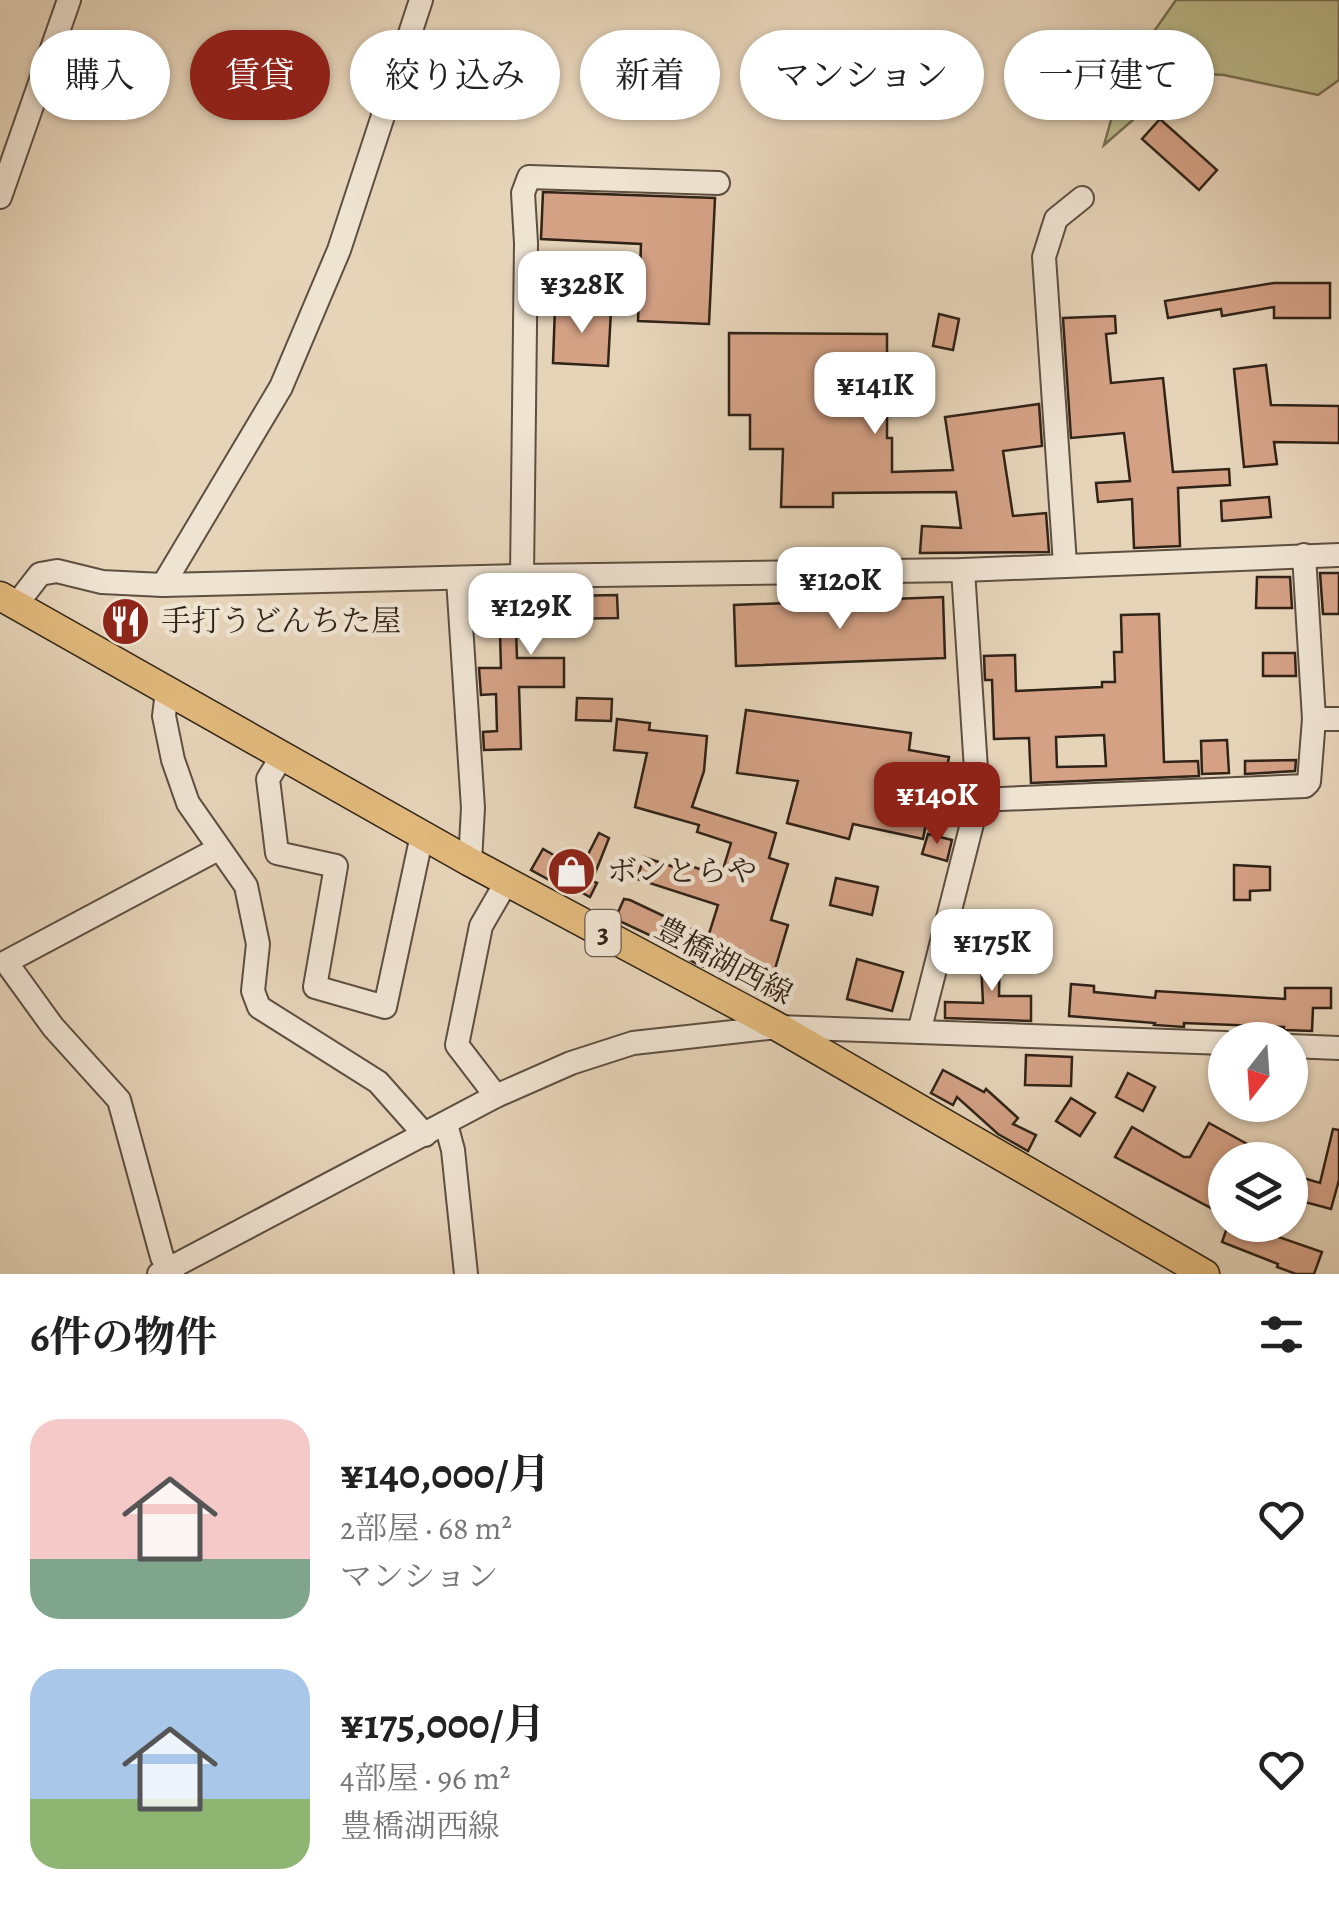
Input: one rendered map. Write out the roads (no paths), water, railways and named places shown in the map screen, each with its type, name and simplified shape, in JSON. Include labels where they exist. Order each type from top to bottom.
[{"type":"main road","name":"豊橋湖西線","points":[[8,600],[470,862],[778,1027],[1204,1274]]},
{"type":"street","points":[[0,197],[69,0]]},
{"type":"street","points":[[163,585],[281,388],[339,250],[421,0]]},
{"type":"street","points":[[522,576],[526,243],[522,193],[530,177],[718,183]]},
{"type":"street","points":[[1065,564],[1044,257],[1056,219],[1082,198]]},
{"type":"street","points":[[978,800],[1305,786],[1309,782],[1314,719],[1304,554]]},
{"type":"street","points":[[8,600],[40,574],[57,571],[102,582],[163,585],[963,570],[1339,554]]},
{"type":"street","points":[[919,1032],[978,800],[963,570]]},
{"type":"street","points":[[458,579],[473,808],[470,862]]},
{"type":"street","points":[[168,691],[164,716],[173,760],[188,803],[246,886],[258,944],[254,991],[259,1007],[378,1082],[425,1135]]},
{"type":"street","points":[[1314,719],[1339,719]]},
{"type":"street","points":[[282,756],[268,780],[277,853],[336,866],[315,987],[385,1007],[422,835]]},
{"type":"street","points":[[218,849],[6,962],[52,1027],[120,1100],[168,1272],[496,1096],[633,1042],[778,1027],[1208,1042]]},
{"type":"street","points":[[496,1096],[457,1045],[481,926],[507,882]]},
{"type":"street","points":[[1308,1047],[1339,1048]]},
{"type":"street","points":[[446,1124],[453,1150],[466,1274]]},
{"type":"place","name":"手打うどんちた屋","points":[[126,621]]},
{"type":"place","name":"ボンとらや","points":[[572,871]]}]
